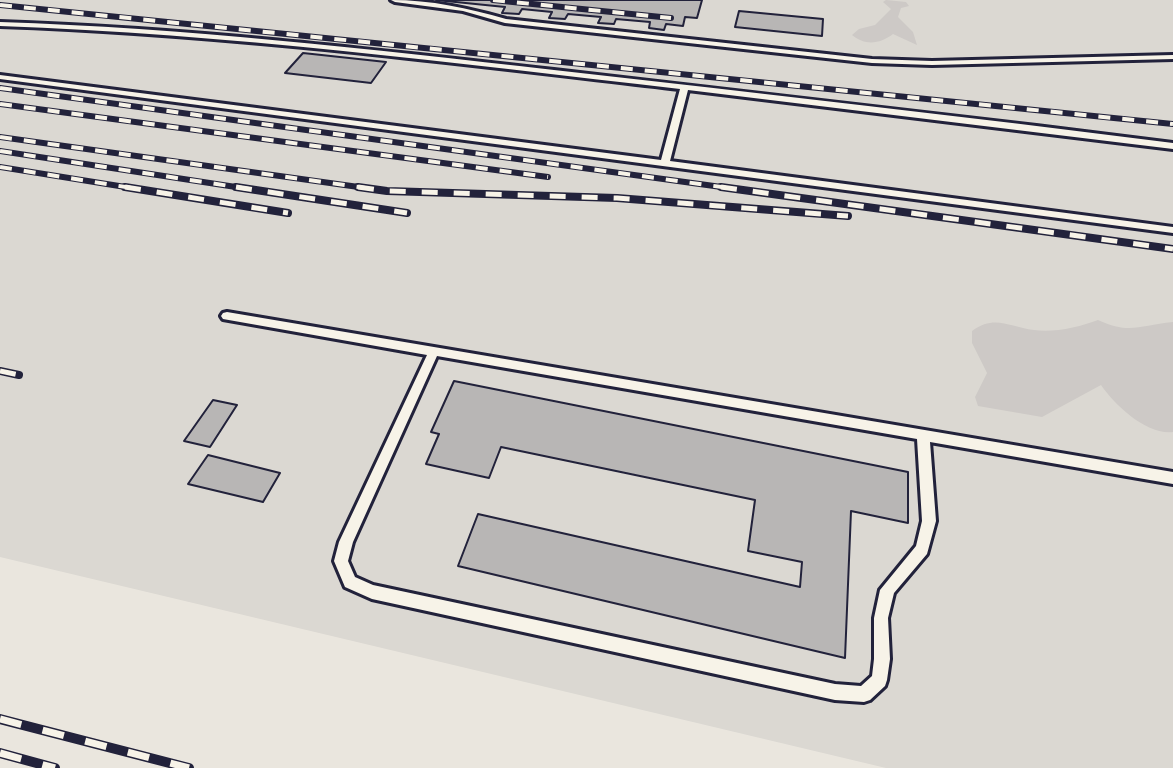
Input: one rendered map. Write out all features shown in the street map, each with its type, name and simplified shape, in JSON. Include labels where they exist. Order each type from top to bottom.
[{"type":"lane","points":[[395,0],[464,9],[505,21],[872,61],[932,63],[1173,57]]},
{"type":"lane","points":[[0,24],[91,26],[285,42],[1173,146]]},
{"type":"lane","points":[[0,77],[1173,230]]},
{"type":"lane","points":[[665,163],[685,87]]},
{"type":"lane","points":[[227,316],[1173,478]]},
{"type":"lane","points":[[434,351],[346,542],[341,561],[350,582],[372,592],[835,692],[864,694],[879,680],[881,618],[887,590],[922,549],[929,521],[923,435]]},
{"type":"shaded area","points":[[0,0],[1173,0],[1173,768],[886,768],[0,557]]},
{"type":"shaded area","points":[[883,2],[906,2],[909,6],[901,8],[898,17],[913,32],[917,45],[893,34],[872,42],[852,35],[859,29],[875,25],[891,9]]},
{"type":"shaded area","points":[[1098,320],[1127,328],[1173,322],[1173,432],[1163,432],[1142,424],[1114,401],[1101,385],[1042,417],[978,406],[975,397],[987,373],[972,343],[972,331],[995,322],[1049,331]]},
{"type":"building","points":[[436,0],[702,0],[697,18],[685,17],[683,26],[666,24],[664,30],[649,28],[650,22],[616,19],[614,24],[598,23],[601,17],[568,14],[565,19],[549,18],[552,12],[522,9],[519,14],[502,13],[505,7]]},
{"type":"building","points":[[739,11],[823,19],[822,36],[735,27]]},
{"type":"building","points":[[303,53],[386,62],[371,83],[285,73]]},
{"type":"building","points":[[454,381],[908,472],[908,523],[851,511],[845,658],[458,566],[478,514],[800,587],[802,562],[748,551],[755,500],[501,447],[489,478],[426,464],[439,434],[431,432]]},
{"type":"building","points":[[213,400],[237,405],[210,447],[184,441]]},
{"type":"building","points":[[208,455],[280,473],[263,502],[188,484]]},
{"type":"railway","points":[[493,0],[671,18]]},
{"type":"railway","points":[[0,5],[1173,124]]},
{"type":"railway","points":[[0,88],[736,189]]},
{"type":"railway","points":[[0,104],[548,177]]},
{"type":"railway","points":[[0,137],[373,189]]},
{"type":"railway","points":[[0,151],[249,189]]},
{"type":"railway","points":[[0,167],[138,189]]},
{"type":"railway","points":[[125,187],[288,213]]},
{"type":"railway","points":[[236,187],[407,213]]},
{"type":"railway","points":[[358,187],[387,191],[617,198],[848,216]]},
{"type":"railway","points":[[721,187],[1173,249]]},
{"type":"railway","points":[[0,371],[19,375]]},
{"type":"railway","points":[[0,719],[189,768]]},
{"type":"railway","points":[[0,753],[55,768]]}]
